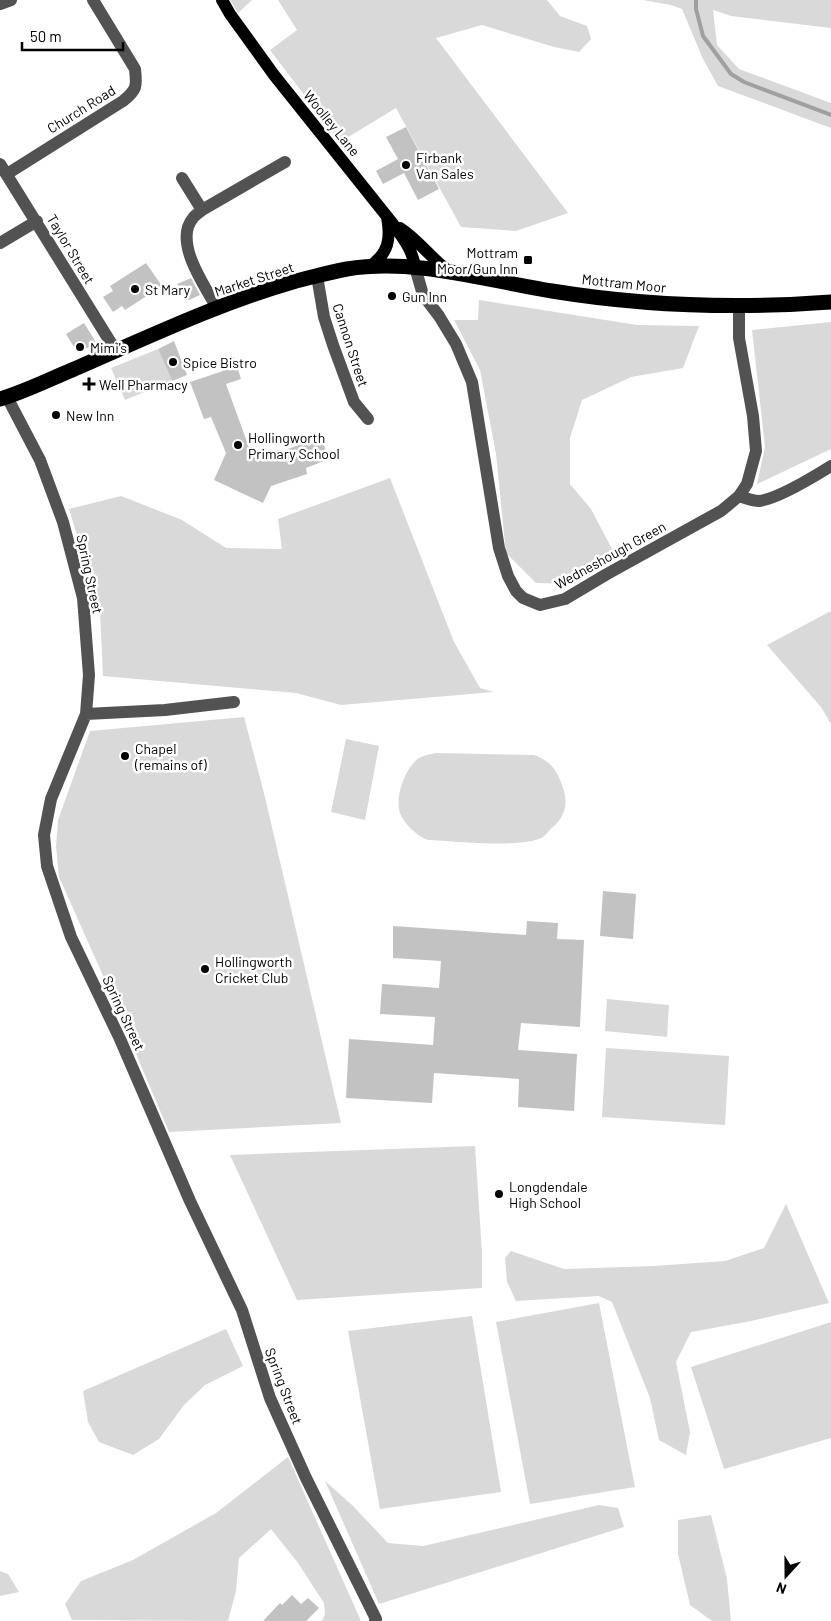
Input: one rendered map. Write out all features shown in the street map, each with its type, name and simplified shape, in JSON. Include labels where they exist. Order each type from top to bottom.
[{"type":"highway","name":"Market Street","points":[[4,398],[217,308],[278,286],[347,269],[415,267]]},
{"type":"highway","name":"Mottram Moor","points":[[415,267],[626,302],[682,306],[739,306],[831,302]]},
{"type":"main road","name":"Woolley Lane","points":[[222,0],[274,75],[408,245],[414,258],[415,267]]},
{"type":"main road","points":[[369,267],[380,257],[387,246],[390,221]]},
{"type":"main road","points":[[390,221],[415,239],[429,255],[450,272]]},
{"type":"street","points":[[0,4],[11,0]]},
{"type":"street","name":"Church Road","points":[[3,169],[123,101],[133,93],[136,81],[135,69],[93,0]]},
{"type":"street","points":[[217,308],[189,256],[186,234],[192,218],[202,210],[285,162]]},
{"type":"street","name":"Taylor Street","points":[[3,169],[116,351]]},
{"type":"street","points":[[182,178],[202,210]]},
{"type":"street","points":[[0,243],[36,221]]},
{"type":"street","name":"Wedneshough Green","points":[[415,267],[423,295],[440,316],[456,344],[472,382],[498,548],[508,576],[516,591],[523,598],[540,605],[565,599],[721,511],[739,496],[747,484],[756,451],[753,416],[739,338],[739,306]]},
{"type":"street","name":"Cannon Street","points":[[317,276],[324,316],[333,345],[354,402],[368,419]]},
{"type":"street","name":"Spring Street","points":[[4,398],[40,460],[63,522],[83,598],[89,675],[86,714],[51,799],[44,835],[46,866],[71,937],[120,1039],[190,1201],[242,1310],[270,1398],[306,1478],[376,1621]]},
{"type":"street","points":[[739,496],[757,501],[769,498],[831,466]]},
{"type":"street","points":[[86,714],[165,710],[234,702]]},
{"type":"shaded area","points":[[230,0],[252,0],[238,13]]},
{"type":"shaded area","points":[[278,0],[547,0],[560,16],[587,26],[591,39],[579,52],[554,47],[482,25],[436,38],[568,213],[516,231],[461,227],[396,108],[340,142],[270,50],[297,30]]},
{"type":"shaded area","points":[[643,0],[831,0],[831,28],[731,16],[713,10],[717,45],[739,69],[831,103],[831,128],[718,86],[703,59],[682,9]]},
{"type":"shaded area","points":[[479,300],[637,325],[699,326],[683,368],[631,377],[582,400],[570,438],[570,484],[591,509],[613,551],[574,584],[536,583],[506,553],[496,454],[480,370],[454,320],[478,320]]},
{"type":"shaded area","points":[[831,322],[831,449],[757,484],[765,447],[752,330]]},
{"type":"shaded area","points":[[158,349],[172,381],[125,400],[111,368]]},
{"type":"shaded area","points":[[390,478],[454,642],[480,688],[494,692],[341,705],[296,693],[103,676],[100,611],[69,509],[121,496],[182,520],[226,548],[282,549],[278,519]]},
{"type":"shaded area","points":[[831,611],[831,724],[821,707],[767,645]]},
{"type":"shaded area","points":[[244,717],[264,793],[341,1123],[169,1132],[59,877],[56,846],[58,820],[90,731]]},
{"type":"shaded area","points":[[346,739],[379,746],[365,820],[331,812]]},
{"type":"shaded area","points":[[436,753],[534,755],[550,764],[557,773],[566,801],[563,815],[543,837],[533,841],[487,843],[428,840],[411,829],[405,821],[400,813],[399,799],[406,774],[411,767],[421,757]]},
{"type":"shaded area","points":[[607,999],[669,1005],[667,1037],[605,1031]]},
{"type":"shaded area","points":[[606,1048],[729,1056],[725,1125],[602,1117]]},
{"type":"shaded area","points":[[475,1146],[482,1253],[482,1288],[297,1300],[230,1155]]},
{"type":"shaded area","points":[[786,1204],[829,1303],[751,1321],[691,1332],[676,1362],[690,1432],[686,1455],[659,1440],[650,1398],[612,1302],[599,1296],[516,1301],[507,1282],[505,1258],[511,1251],[564,1269],[725,1261],[764,1248]]},
{"type":"shaded area","points":[[599,1303],[635,1487],[530,1504],[496,1322]]},
{"type":"shaded area","points":[[472,1316],[501,1492],[380,1509],[348,1331]]},
{"type":"shaded area","points":[[831,1322],[831,1438],[724,1469],[691,1367]]},
{"type":"shaded area","points":[[226,1329],[243,1366],[205,1385],[184,1405],[159,1439],[133,1455],[99,1442],[88,1422],[83,1391]]},
{"type":"shaded area","points":[[288,1457],[361,1621],[322,1621],[325,1614],[324,1603],[298,1563],[271,1529],[239,1558],[236,1591],[228,1621],[72,1620],[65,1604],[81,1581],[133,1560],[216,1513]]},
{"type":"shaded area","points":[[325,1481],[352,1505],[388,1543],[423,1546],[599,1505],[618,1508],[624,1527],[379,1604]]},
{"type":"shaded area","points":[[711,1515],[727,1579],[731,1621],[712,1621],[690,1605],[678,1554],[678,1520]]},
{"type":"shaded area","points":[[0,1571],[8,1574],[19,1592],[0,1596]]},
{"type":"building","name":"Firbank Van Sales","points":[[406,127],[439,189],[418,200],[404,173],[383,184],[376,171],[398,159],[386,137]]},
{"type":"building","name":"St Mary","points":[[146,263],[162,286],[125,310],[122,306],[113,312],[103,297],[113,291],[110,286]]},
{"type":"building","points":[[191,278],[200,295],[189,300],[177,284]]},
{"type":"building","points":[[84,323],[97,344],[77,352],[66,334]]},
{"type":"building","name":"Spice Bistro","points":[[174,341],[187,375],[172,381],[158,349]]},
{"type":"building","points":[[234,357],[241,379],[226,384],[251,453],[263,458],[321,437],[329,459],[306,468],[307,474],[271,486],[263,503],[214,480],[226,453],[211,417],[204,419],[190,382],[223,371],[220,360]]},
{"type":"building","points":[[603,891],[636,894],[633,939],[600,936]]},
{"type":"building","points":[[527,921],[558,923],[557,939],[584,940],[580,1027],[521,1023],[518,1050],[577,1054],[574,1111],[518,1107],[519,1079],[434,1073],[432,1103],[346,1098],[349,1039],[433,1045],[435,1017],[380,1014],[382,984],[439,988],[441,961],[393,958],[393,926],[526,935]]},
{"type":"building","points":[[292,1595],[301,1604],[308,1598],[319,1608],[306,1621],[263,1621],[280,1603],[282,1605]]},
{"type":"waterway","points":[[696,0],[696,9],[703,36],[731,74],[744,82],[831,115]]},
{"type":"place","name":"Firbank Van Sales","points":[[406,165]]},
{"type":"place","name":"Mottram Moor/Gun Inn","points":[[528,260]]},
{"type":"place","name":"St Mary","points":[[135,289]]},
{"type":"place","name":"Gun Inn","points":[[392,296]]},
{"type":"place","name":"Mimi's","points":[[80,347]]},
{"type":"place","name":"Spice Bistro","points":[[173,362]]},
{"type":"place","name":"Well Pharmacy","points":[[89,384]]},
{"type":"place","name":"New Inn","points":[[56,415]]},
{"type":"place","name":"Hollingworth Primary School","points":[[238,445]]},
{"type":"place","name":"Chapel (remains of)","points":[[125,756]]},
{"type":"place","name":"Hollingworth Cricket Club","points":[[205,969]]},
{"type":"place","name":"Longdendale High School","points":[[499,1194]]}]
